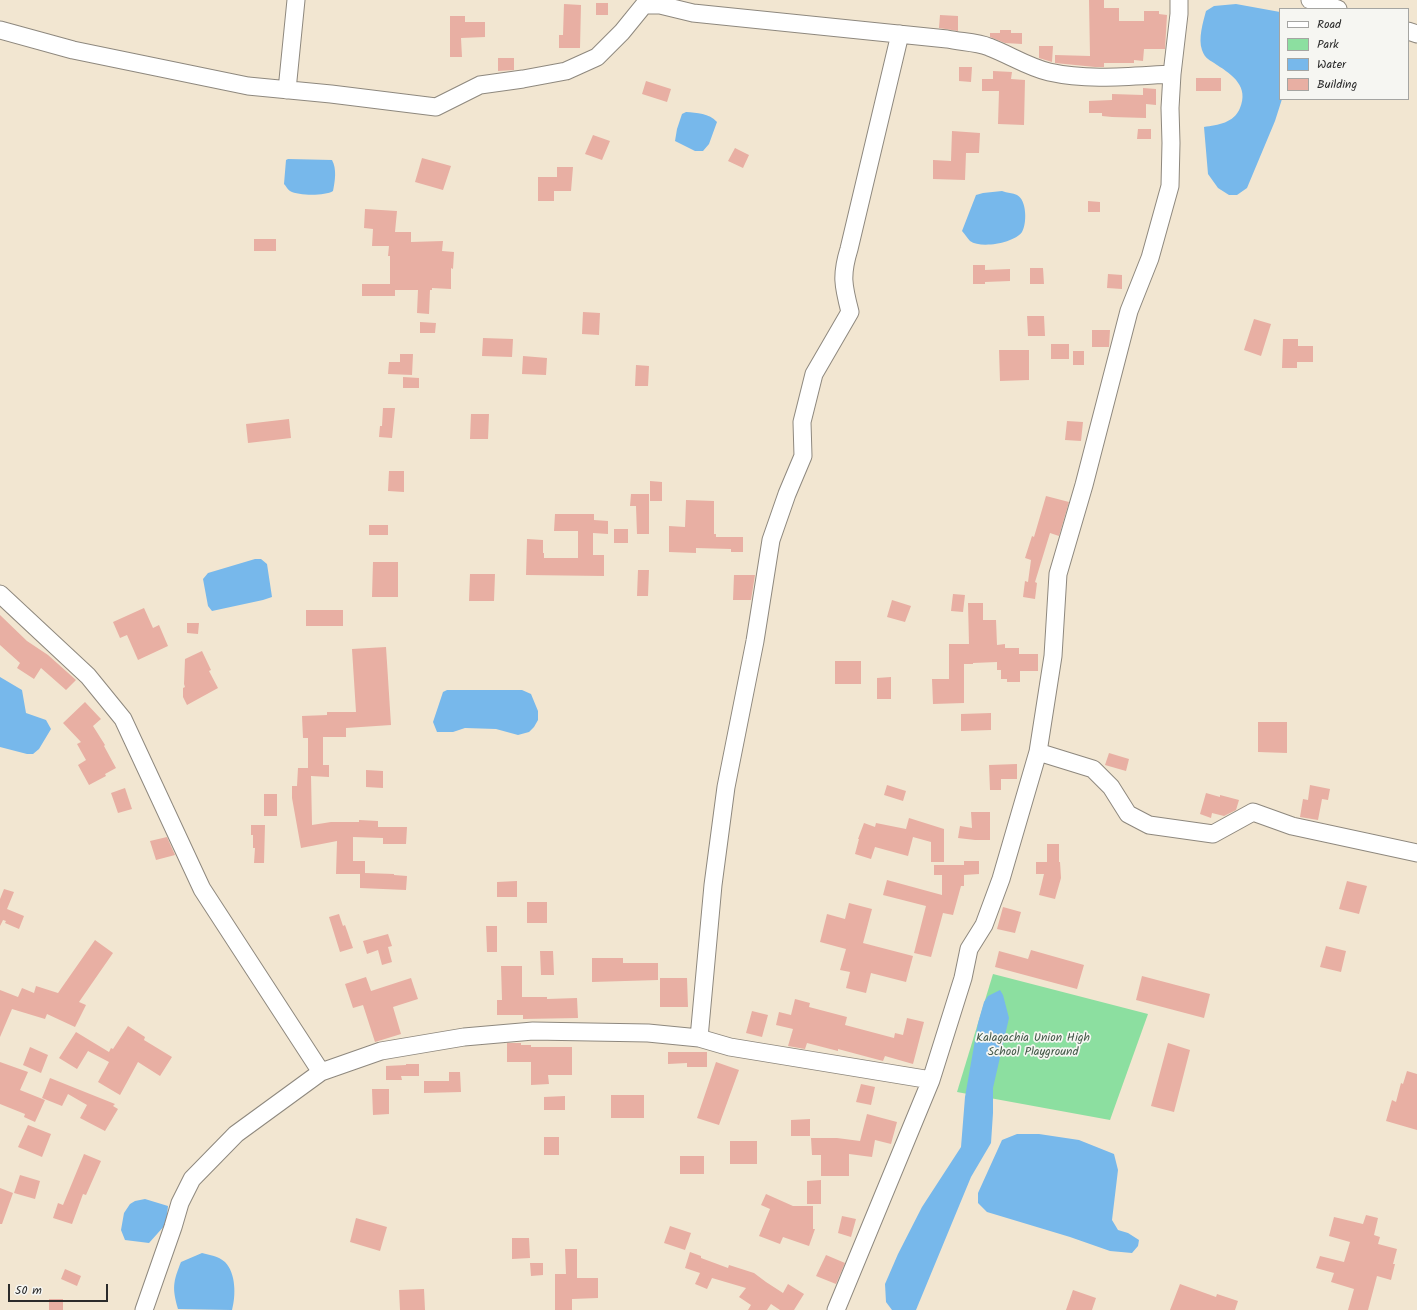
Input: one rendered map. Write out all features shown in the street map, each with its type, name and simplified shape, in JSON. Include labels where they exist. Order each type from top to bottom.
[{"type":"street","points":[[287,90],[296,0]]},
{"type":"street","points":[[836,1310],[931,1080],[963,978],[969,948],[984,925],[1001,879],[1038,752],[1053,656],[1058,574],[1084,485],[1129,310],[1150,258],[1170,186],[1170,108],[1179,0]]},
{"type":"street","points":[[1310,0],[1335,8]]},
{"type":"street","points":[[0,30],[89,53],[248,86],[436,107],[480,85],[566,71],[597,57],[622,32],[641,2],[693,13],[947,39],[988,47],[1027,65],[1049,72],[1077,77],[1120,77],[1172,74]]},
{"type":"street","points":[[699,1038],[713,885],[726,786],[755,641],[771,540],[787,494],[803,456],[802,422],[814,374],[850,312],[844,287],[844,266],[900,34]]},
{"type":"street","points":[[0,594],[88,676],[123,719],[202,889],[321,1072]]},
{"type":"street","points":[[1038,752],[1093,769],[1111,786],[1128,814],[1149,825],[1213,834],[1253,812],[1292,826],[1417,853]]},
{"type":"street","points":[[144,1310],[180,1204],[192,1179],[236,1134],[321,1072],[382,1051],[464,1037],[533,1031],[648,1033],[699,1038],[730,1047],[931,1080]]},
{"type":"green space","name":"Kalagachia Union High School Playground","points":[[993,974],[1148,1014],[1110,1120],[957,1092]]},
{"type":"water","points":[[1236,4],[1279,12],[1279,100],[1282,100],[1275,121],[1247,188],[1237,195],[1229,195],[1218,188],[1208,174],[1204,127],[1220,124],[1230,120],[1237,113],[1242,101],[1241,88],[1238,82],[1229,73],[1208,59],[1202,50],[1201,30],[1206,11],[1214,6]]},
{"type":"water","points":[[686,112],[707,115],[717,122],[709,144],[703,151],[695,151],[675,141],[682,114]]},
{"type":"water","points":[[286,160],[332,160],[335,171],[333,191],[324,194],[312,195],[294,193],[289,190],[284,184]]},
{"type":"water","points":[[1002,191],[1017,195],[1023,202],[1025,224],[1022,232],[1012,239],[997,244],[982,245],[970,241],[962,231],[976,195]]},
{"type":"water","points":[[255,559],[261,559],[267,564],[272,597],[212,611],[208,606],[203,579],[208,573]]},
{"type":"water","points":[[0,677],[22,690],[26,713],[46,720],[51,729],[39,749],[33,754],[27,754],[0,747]]},
{"type":"water","points":[[447,690],[522,690],[531,694],[538,711],[538,720],[529,732],[518,735],[496,729],[465,728],[453,732],[437,732],[433,722],[443,692]]},
{"type":"water","points":[[1000,990],[1003,995],[1009,1018],[993,1088],[991,1143],[971,1177],[916,1310],[892,1310],[886,1302],[885,1284],[898,1254],[922,1207],[961,1147],[965,1097],[978,1023],[984,1002],[988,996]]},
{"type":"water","points":[[1017,1134],[1039,1134],[1079,1140],[1114,1154],[1118,1170],[1112,1220],[1118,1230],[1128,1233],[1139,1240],[1138,1246],[1132,1253],[1110,1251],[1070,1237],[987,1212],[978,1203],[978,1193],[1002,1140]]},
{"type":"water","points":[[145,1199],[168,1206],[166,1224],[149,1243],[125,1240],[121,1230],[124,1213],[130,1204],[135,1201]]},
{"type":"water","points":[[202,1253],[220,1258],[229,1267],[234,1285],[232,1310],[178,1309],[174,1285],[181,1262]]},
{"type":"building","points":[[1089,0],[1104,0],[1104,8],[1119,8],[1119,21],[1144,21],[1144,11],[1159,11],[1159,14],[1167,15],[1165,49],[1144,49],[1143,61],[1134,60],[1134,63],[1104,63],[1104,67],[1055,63],[1055,55],[1090,56]]},
{"type":"building","points":[[596,3],[608,3],[608,15],[596,15]]},
{"type":"building","points":[[564,4],[581,5],[580,48],[559,48],[559,35],[563,35]]},
{"type":"building","points":[[940,15],[958,16],[958,31],[939,28]]},
{"type":"building","points":[[450,16],[465,16],[465,22],[485,22],[485,37],[461,38],[462,57],[450,57]]},
{"type":"building","points":[[1000,30],[1011,30],[1011,33],[1022,33],[1022,44],[1005,43],[990,37],[990,33],[1000,33]]},
{"type":"building","points":[[1039,46],[1053,46],[1052,62],[1039,58]]},
{"type":"building","points":[[498,58],[514,58],[514,70],[498,71]]},
{"type":"building","points":[[959,67],[972,67],[971,82],[959,81]]},
{"type":"building","points":[[993,71],[1012,72],[1011,79],[1025,80],[1024,125],[998,124],[999,91],[982,91],[982,79],[993,79]]},
{"type":"building","points":[[1196,78],[1221,78],[1221,91],[1196,91]]},
{"type":"building","points":[[646,81],[671,89],[667,102],[642,94]]},
{"type":"building","points":[[1143,88],[1156,89],[1156,105],[1146,104],[1146,118],[1112,117],[1102,116],[1102,113],[1089,113],[1089,101],[1112,100],[1112,94],[1143,95]]},
{"type":"building","points":[[1138,129],[1151,129],[1151,139],[1137,139]]},
{"type":"building","points":[[952,131],[980,133],[979,153],[966,153],[965,180],[933,179],[933,160],[951,161]]},
{"type":"building","points":[[593,135],[610,141],[602,160],[585,154]]},
{"type":"building","points":[[735,148],[749,155],[743,168],[728,161]]},
{"type":"building","points":[[422,158],[451,166],[443,190],[415,182]]},
{"type":"building","points":[[557,167],[573,167],[571,191],[554,191],[554,201],[538,201],[538,177],[557,177]]},
{"type":"building","points":[[1088,201],[1100,202],[1100,212],[1088,212]]},
{"type":"building","points":[[365,209],[397,211],[395,232],[411,232],[411,242],[443,241],[442,251],[454,252],[453,269],[451,268],[451,289],[432,288],[432,290],[430,290],[429,314],[417,313],[418,290],[395,290],[395,296],[362,296],[362,284],[390,284],[390,256],[388,256],[389,246],[372,246],[373,229],[364,228]]},
{"type":"building","points":[[254,239],[276,239],[276,251],[254,251]]},
{"type":"building","points":[[973,265],[985,265],[985,270],[1010,269],[1010,281],[973,284]]},
{"type":"building","points":[[1030,268],[1043,268],[1044,284],[1030,284]]},
{"type":"building","points":[[1108,274],[1122,275],[1122,289],[1107,288]]},
{"type":"building","points":[[583,312],[600,313],[599,335],[582,334]]},
{"type":"building","points":[[1027,316],[1044,316],[1045,336],[1028,336]]},
{"type":"building","points":[[1254,319],[1271,324],[1261,356],[1244,350]]},
{"type":"building","points":[[420,322],[436,323],[435,333],[420,333]]},
{"type":"building","points":[[1092,330],[1110,330],[1109,347],[1092,347]]},
{"type":"building","points":[[483,338],[513,339],[512,357],[482,356]]},
{"type":"building","points":[[1283,339],[1298,339],[1298,346],[1313,346],[1313,362],[1297,362],[1297,368],[1282,368]]},
{"type":"building","points":[[1051,344],[1069,344],[1069,359],[1051,359]]},
{"type":"building","points":[[999,350],[1029,350],[1029,380],[1000,381]]},
{"type":"building","points":[[1073,351],[1084,351],[1084,365],[1073,365]]},
{"type":"building","points":[[400,354],[413,354],[412,375],[388,374],[389,362],[400,362]]},
{"type":"building","points":[[523,356],[547,358],[546,375],[522,374]]},
{"type":"building","points":[[636,365],[649,366],[648,386],[635,386]]},
{"type":"building","points":[[403,377],[419,378],[419,388],[403,388]]},
{"type":"building","points":[[383,408],[395,408],[392,438],[379,437],[380,426],[382,426]]},
{"type":"building","points":[[471,414],[489,414],[488,439],[470,439]]},
{"type":"building","points":[[289,419],[291,438],[248,443],[246,424]]},
{"type":"building","points":[[1067,421],[1083,422],[1081,441],[1065,440]]},
{"type":"building","points":[[389,471],[404,471],[404,492],[388,491]]},
{"type":"building","points":[[650,481],[662,482],[662,501],[650,501]]},
{"type":"building","points":[[631,494],[649,494],[649,534],[637,534],[636,506],[630,506]]},
{"type":"building","points":[[1046,496],[1069,502],[1059,536],[1050,533],[1035,582],[1037,583],[1035,599],[1023,597],[1025,581],[1028,582],[1031,560],[1025,558],[1032,536],[1034,537]]},
{"type":"building","points":[[686,500],[714,501],[714,534],[716,534],[716,537],[743,537],[743,552],[731,552],[731,549],[696,548],[696,553],[669,552],[669,526],[685,527]]},
{"type":"building","points":[[555,514],[594,514],[594,520],[608,521],[608,534],[593,533],[593,555],[604,555],[604,576],[526,575],[527,539],[543,540],[544,558],[578,558],[578,531],[554,531]]},
{"type":"building","points":[[369,525],[388,525],[388,535],[369,535]]},
{"type":"building","points":[[614,529],[628,529],[628,543],[614,543]]},
{"type":"building","points":[[373,562],[398,562],[398,597],[372,597]]},
{"type":"building","points":[[638,570],[649,570],[648,596],[637,596]]},
{"type":"building","points":[[470,574],[495,574],[494,601],[469,601]]},
{"type":"building","points":[[734,575],[755,575],[751,600],[733,600]]},
{"type":"building","points":[[953,594],[965,595],[963,612],[951,611]]},
{"type":"building","points":[[892,600],[911,606],[905,622],[887,617]]},
{"type":"building","points":[[968,603],[983,603],[983,620],[996,620],[997,645],[1005,644],[1005,648],[1019,648],[1019,654],[1038,654],[1038,671],[1020,671],[1020,682],[1007,682],[1007,679],[1001,679],[1001,670],[997,670],[997,662],[964,664],[964,703],[933,704],[932,679],[949,679],[949,644],[969,644]]},
{"type":"building","points":[[144,608],[153,628],[159,625],[168,646],[138,660],[127,635],[120,638],[113,622]]},
{"type":"building","points":[[306,610],[343,610],[343,626],[306,626]]},
{"type":"building","points":[[0,615],[27,641],[48,655],[76,680],[66,690],[41,668],[34,679],[17,668],[20,663],[0,645]]},
{"type":"building","points":[[187,623],[199,623],[198,634],[187,633]]},
{"type":"building","points":[[386,647],[391,725],[346,728],[346,737],[323,737],[323,765],[329,765],[329,777],[311,776],[312,825],[331,822],[359,822],[359,820],[378,821],[378,827],[407,827],[406,844],[383,844],[383,838],[353,837],[353,861],[365,861],[365,873],[407,876],[406,890],[360,888],[360,874],[336,874],[337,841],[301,848],[292,798],[292,786],[297,786],[298,768],[308,768],[308,738],[303,738],[302,716],[327,715],[327,712],[356,712],[352,649]]},
{"type":"building","points":[[202,651],[211,670],[209,671],[218,688],[187,705],[183,697],[183,688],[185,687],[185,659]]},
{"type":"building","points":[[835,661],[861,661],[861,684],[835,684]]},
{"type":"building","points":[[891,677],[891,699],[877,699],[877,678]]},
{"type":"building","points":[[85,702],[101,719],[93,726],[105,745],[104,746],[116,768],[105,774],[106,776],[89,785],[78,765],[86,760],[77,744],[81,742],[63,723]]},
{"type":"building","points":[[991,713],[991,730],[961,731],[961,714]]},
{"type":"building","points":[[1258,722],[1287,722],[1287,753],[1258,752]]},
{"type":"building","points":[[1109,753],[1129,759],[1126,771],[1105,765]]},
{"type":"building","points":[[1017,764],[1017,779],[1001,779],[1001,790],[990,790],[989,765]]},
{"type":"building","points":[[366,770],[383,771],[383,788],[366,787]]},
{"type":"building","points":[[887,785],[906,791],[903,801],[884,795]]},
{"type":"building","points":[[1310,785],[1330,789],[1328,800],[1322,799],[1318,820],[1300,817],[1303,799],[1308,800]]},
{"type":"building","points":[[125,788],[132,809],[118,813],[111,793]]},
{"type":"building","points":[[1206,793],[1239,800],[1236,810],[1224,816],[1212,813],[1211,818],[1200,814]]},
{"type":"building","points":[[264,794],[277,794],[277,816],[264,816]]},
{"type":"building","points":[[971,812],[990,812],[990,840],[958,838],[960,826],[972,828]]},
{"type":"building","points":[[909,818],[944,829],[944,862],[931,862],[931,842],[913,837],[908,856],[875,847],[871,859],[855,854],[858,839],[864,823],[875,827],[876,823],[906,829]]},
{"type":"building","points":[[251,825],[265,825],[264,863],[254,863],[255,848],[253,848]]},
{"type":"building","points":[[167,837],[175,855],[156,860],[150,841]]},
{"type":"building","points":[[1047,844],[1059,844],[1061,878],[1055,899],[1039,895],[1044,874],[1036,874],[1036,862],[1047,862]]},
{"type":"building","points":[[964,861],[979,861],[979,874],[964,875],[964,886],[961,886],[953,915],[943,913],[931,957],[914,953],[926,906],[883,895],[887,880],[942,895],[942,875],[934,875],[934,865],[964,865]]},
{"type":"building","points":[[517,881],[517,897],[497,897],[497,882]]},
{"type":"building","points":[[1347,881],[1367,886],[1359,914],[1339,909]]},
{"type":"building","points":[[4,889],[14,892],[7,909],[24,916],[19,929],[5,923],[6,921],[3,920],[0,926],[0,899]]},
{"type":"building","points":[[527,902],[547,902],[547,923],[527,923]]},
{"type":"building","points":[[849,903],[872,909],[863,943],[913,956],[906,982],[871,973],[866,993],[846,988],[850,972],[840,970],[846,949],[820,942],[827,914],[845,919]]},
{"type":"building","points":[[1003,907],[1021,912],[1015,933],[997,929]]},
{"type":"building","points":[[339,914],[343,926],[345,925],[353,948],[340,952],[329,917]]},
{"type":"building","points":[[486,926],[497,926],[497,952],[487,952]]},
{"type":"building","points":[[388,934],[392,946],[388,947],[392,962],[382,965],[378,950],[367,954],[363,941]]},
{"type":"building","points":[[95,940],[113,953],[79,1002],[86,1005],[75,1027],[47,1014],[45,1019],[12,1009],[0,1037],[0,990],[18,997],[22,988],[34,993],[36,986],[58,993]]},
{"type":"building","points":[[1326,946],[1346,951],[1341,972],[1320,967]]},
{"type":"building","points":[[1031,950],[1084,965],[1077,989],[995,967],[999,951],[1028,959]]},
{"type":"building","points":[[540,951],[553,951],[554,975],[541,975]]},
{"type":"building","points":[[592,958],[623,958],[623,963],[658,963],[658,980],[592,982]]},
{"type":"building","points":[[501,966],[522,966],[522,997],[547,997],[547,999],[577,998],[578,1018],[523,1019],[523,1015],[497,1015],[497,1000],[502,1000]]},
{"type":"building","points":[[1142,976],[1210,994],[1204,1018],[1136,1000]]},
{"type":"building","points":[[366,977],[371,991],[411,978],[418,999],[393,1007],[401,1034],[375,1042],[363,1005],[353,1008],[345,984]]},
{"type":"building","points":[[660,978],[687,978],[688,1007],[660,1007]]},
{"type":"building","points":[[795,999],[810,1003],[809,1007],[847,1017],[845,1025],[894,1038],[895,1033],[903,1035],[907,1018],[924,1022],[913,1064],[885,1056],[883,1061],[838,1049],[838,1051],[807,1043],[805,1049],[788,1046],[793,1029],[776,1025],[779,1012],[791,1015]]},
{"type":"building","points":[[752,1011],[768,1015],[762,1037],[746,1033]]},
{"type":"building","points":[[128,1026],[145,1037],[144,1040],[172,1057],[160,1076],[138,1062],[120,1095],[98,1082],[109,1062],[88,1051],[77,1069],[59,1058],[76,1032],[109,1052],[111,1048],[113,1049]]},
{"type":"building","points":[[507,1043],[521,1043],[521,1045],[531,1045],[531,1047],[572,1047],[572,1075],[548,1075],[549,1084],[531,1085],[531,1062],[507,1062]]},
{"type":"building","points":[[1168,1043],[1190,1050],[1174,1112],[1151,1106]]},
{"type":"building","points":[[30,1047],[48,1055],[41,1073],[23,1065]]},
{"type":"building","points":[[668,1052],[707,1052],[707,1067],[687,1067],[687,1063],[668,1064]]},
{"type":"building","points":[[0,1062],[28,1072],[20,1090],[45,1100],[35,1122],[24,1117],[25,1114],[0,1104]]},
{"type":"building","points":[[716,1062],[739,1070],[719,1125],[697,1118]]},
{"type":"building","points":[[419,1064],[419,1076],[401,1076],[402,1080],[386,1080],[386,1066]]},
{"type":"building","points":[[1407,1071],[1417,1074],[1417,1130],[1386,1121],[1392,1100],[1396,1102],[1401,1083],[1403,1084]]},
{"type":"building","points":[[449,1072],[460,1072],[461,1092],[424,1093],[424,1081],[449,1081]]},
{"type":"building","points":[[50,1078],[115,1104],[113,1106],[118,1109],[105,1131],[80,1118],[87,1105],[68,1094],[62,1106],[42,1098]]},
{"type":"building","points":[[861,1084],[875,1087],[871,1105],[856,1102]]},
{"type":"building","points":[[372,1089],[389,1089],[389,1114],[373,1115]]},
{"type":"building","points":[[611,1095],[644,1095],[644,1118],[611,1118]]},
{"type":"building","points":[[565,1096],[565,1110],[544,1110],[544,1097]]},
{"type":"building","points":[[867,1114],[897,1122],[891,1144],[875,1140],[872,1157],[849,1154],[849,1176],[821,1176],[821,1155],[812,1155],[811,1138],[837,1138],[860,1141]]},
{"type":"building","points":[[810,1119],[810,1136],[791,1136],[791,1120]]},
{"type":"building","points":[[28,1125],[51,1134],[42,1157],[18,1147]]},
{"type":"building","points":[[544,1137],[559,1137],[559,1155],[544,1155]]},
{"type":"building","points":[[730,1141],[757,1141],[757,1164],[730,1164]]},
{"type":"building","points":[[84,1154],[101,1161],[86,1195],[83,1194],[72,1224],[53,1218],[58,1203],[63,1205]]},
{"type":"building","points":[[680,1156],[704,1156],[704,1174],[680,1174]]},
{"type":"building","points":[[20,1175],[40,1181],[35,1199],[14,1193]]},
{"type":"building","points":[[821,1180],[821,1204],[807,1204],[807,1181]]},
{"type":"building","points":[[0,1188],[13,1193],[2,1224],[0,1224]]},
{"type":"building","points":[[766,1194],[793,1206],[813,1206],[813,1229],[815,1229],[809,1246],[783,1237],[780,1244],[759,1236],[770,1209],[761,1205]]},
{"type":"building","points":[[1366,1215],[1378,1218],[1374,1235],[1380,1237],[1378,1244],[1397,1249],[1393,1264],[1395,1264],[1391,1280],[1377,1276],[1368,1310],[1348,1310],[1354,1289],[1331,1282],[1334,1273],[1316,1268],[1320,1256],[1344,1262],[1350,1242],[1329,1236],[1334,1217],[1363,1224]]},
{"type":"building","points":[[842,1216],[856,1219],[851,1237],[838,1233]]},
{"type":"building","points":[[356,1218],[387,1227],[380,1251],[350,1242]]},
{"type":"building","points":[[670,1226],[691,1233],[685,1250],[664,1243]]},
{"type":"building","points":[[512,1238],[529,1238],[530,1258],[512,1259]]},
{"type":"building","points":[[565,1249],[577,1249],[577,1278],[598,1278],[598,1298],[572,1299],[572,1310],[555,1310],[555,1274],[566,1274]]},
{"type":"building","points":[[690,1252],[701,1256],[701,1258],[728,1268],[729,1265],[754,1273],[783,1293],[788,1284],[804,1294],[794,1310],[780,1310],[771,1304],[767,1310],[748,1310],[751,1305],[739,1297],[746,1288],[712,1278],[707,1289],[695,1284],[700,1273],[685,1268]]},
{"type":"building","points":[[826,1255],[845,1263],[836,1284],[816,1276]]},
{"type":"building","points":[[530,1263],[543,1263],[543,1275],[531,1276]]},
{"type":"building","points":[[65,1269],[81,1276],[77,1286],[61,1279]]},
{"type":"building","points":[[1180,1284],[1216,1297],[1217,1294],[1238,1301],[1235,1310],[1170,1310]]},
{"type":"building","points":[[424,1289],[425,1310],[400,1310],[399,1290]]},
{"type":"building","points":[[1073,1290],[1096,1298],[1092,1310],[1066,1310]]},
{"type":"building","points":[[49,1299],[63,1299],[63,1310],[49,1310]]}]
